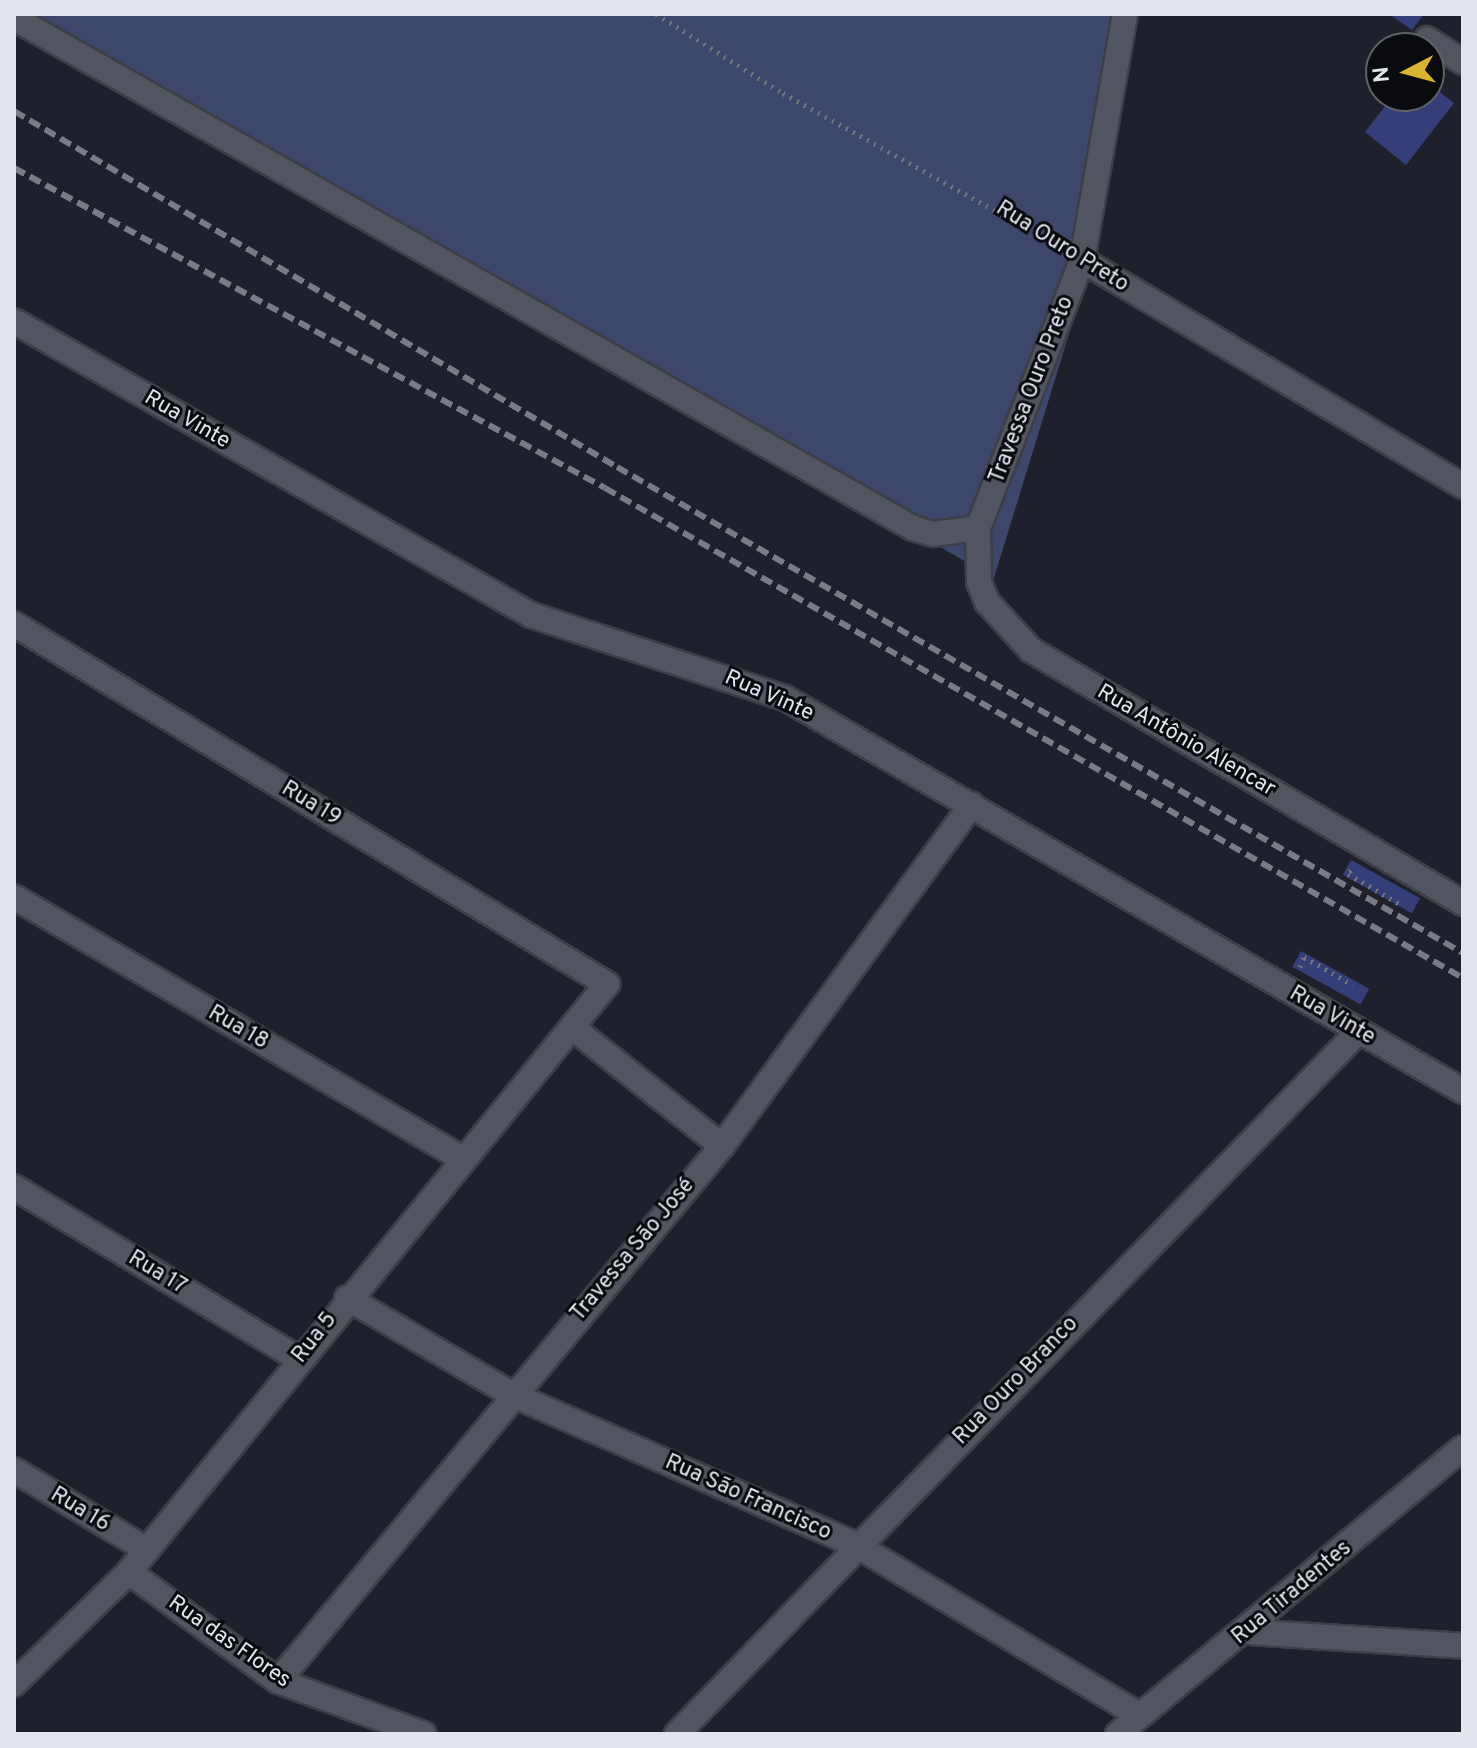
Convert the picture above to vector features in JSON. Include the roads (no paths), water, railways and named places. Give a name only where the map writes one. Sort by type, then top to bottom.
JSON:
[{"type":"street","name":"Travessa Ouro Preto","points":[[978,528],[1082,260],[1125,14]]},
{"type":"street","points":[[14,18],[913,528],[933,534],[978,528]]},
{"type":"street","points":[[1445,50],[1463,62]]},
{"type":"street","name":"Rua Ouro Preto","points":[[1082,260],[1463,486]]},
{"type":"street","name":"Rua Vinte","points":[[14,321],[531,615],[785,698],[1463,1091]]},
{"type":"street","name":"Rua Antônio Alencar","points":[[978,528],[979,582],[987,602],[1031,650],[1461,899]]},
{"type":"street","name":"Rua 19","points":[[14,624],[607,984]]},
{"type":"street","name":"Travessa São José","points":[[278,1681],[511,1394],[722,1146],[972,805]]},
{"type":"street","name":"Rua 18","points":[[14,897],[463,1159]]},
{"type":"street","name":"Rua 5","points":[[14,1684],[129,1572],[347,1298],[607,984]]},
{"type":"street","points":[[573,1028],[722,1146]]},
{"type":"street","name":"Rua Ouro Branco","points":[[677,1734],[856,1545],[1359,1031]]},
{"type":"street","name":"Rua 17","points":[[14,1187],[299,1359]]},
{"type":"street","name":"Rua São Francisco","points":[[347,1298],[511,1394],[856,1545],[1139,1715]]},
{"type":"street","name":"Rua Tiradentes","points":[[1118,1734],[1249,1632],[1463,1448]]},
{"type":"street","name":"Rua 16","points":[[14,1470],[147,1550]]},
{"type":"street","name":"Rua das Flores","points":[[129,1572],[278,1681],[424,1734]]},
{"type":"street","points":[[1249,1632],[1463,1646]]},
{"type":"railway","points":[[14,111],[617,467],[1463,953]]},
{"type":"railway","points":[[14,168],[605,488],[1463,978]]}]
